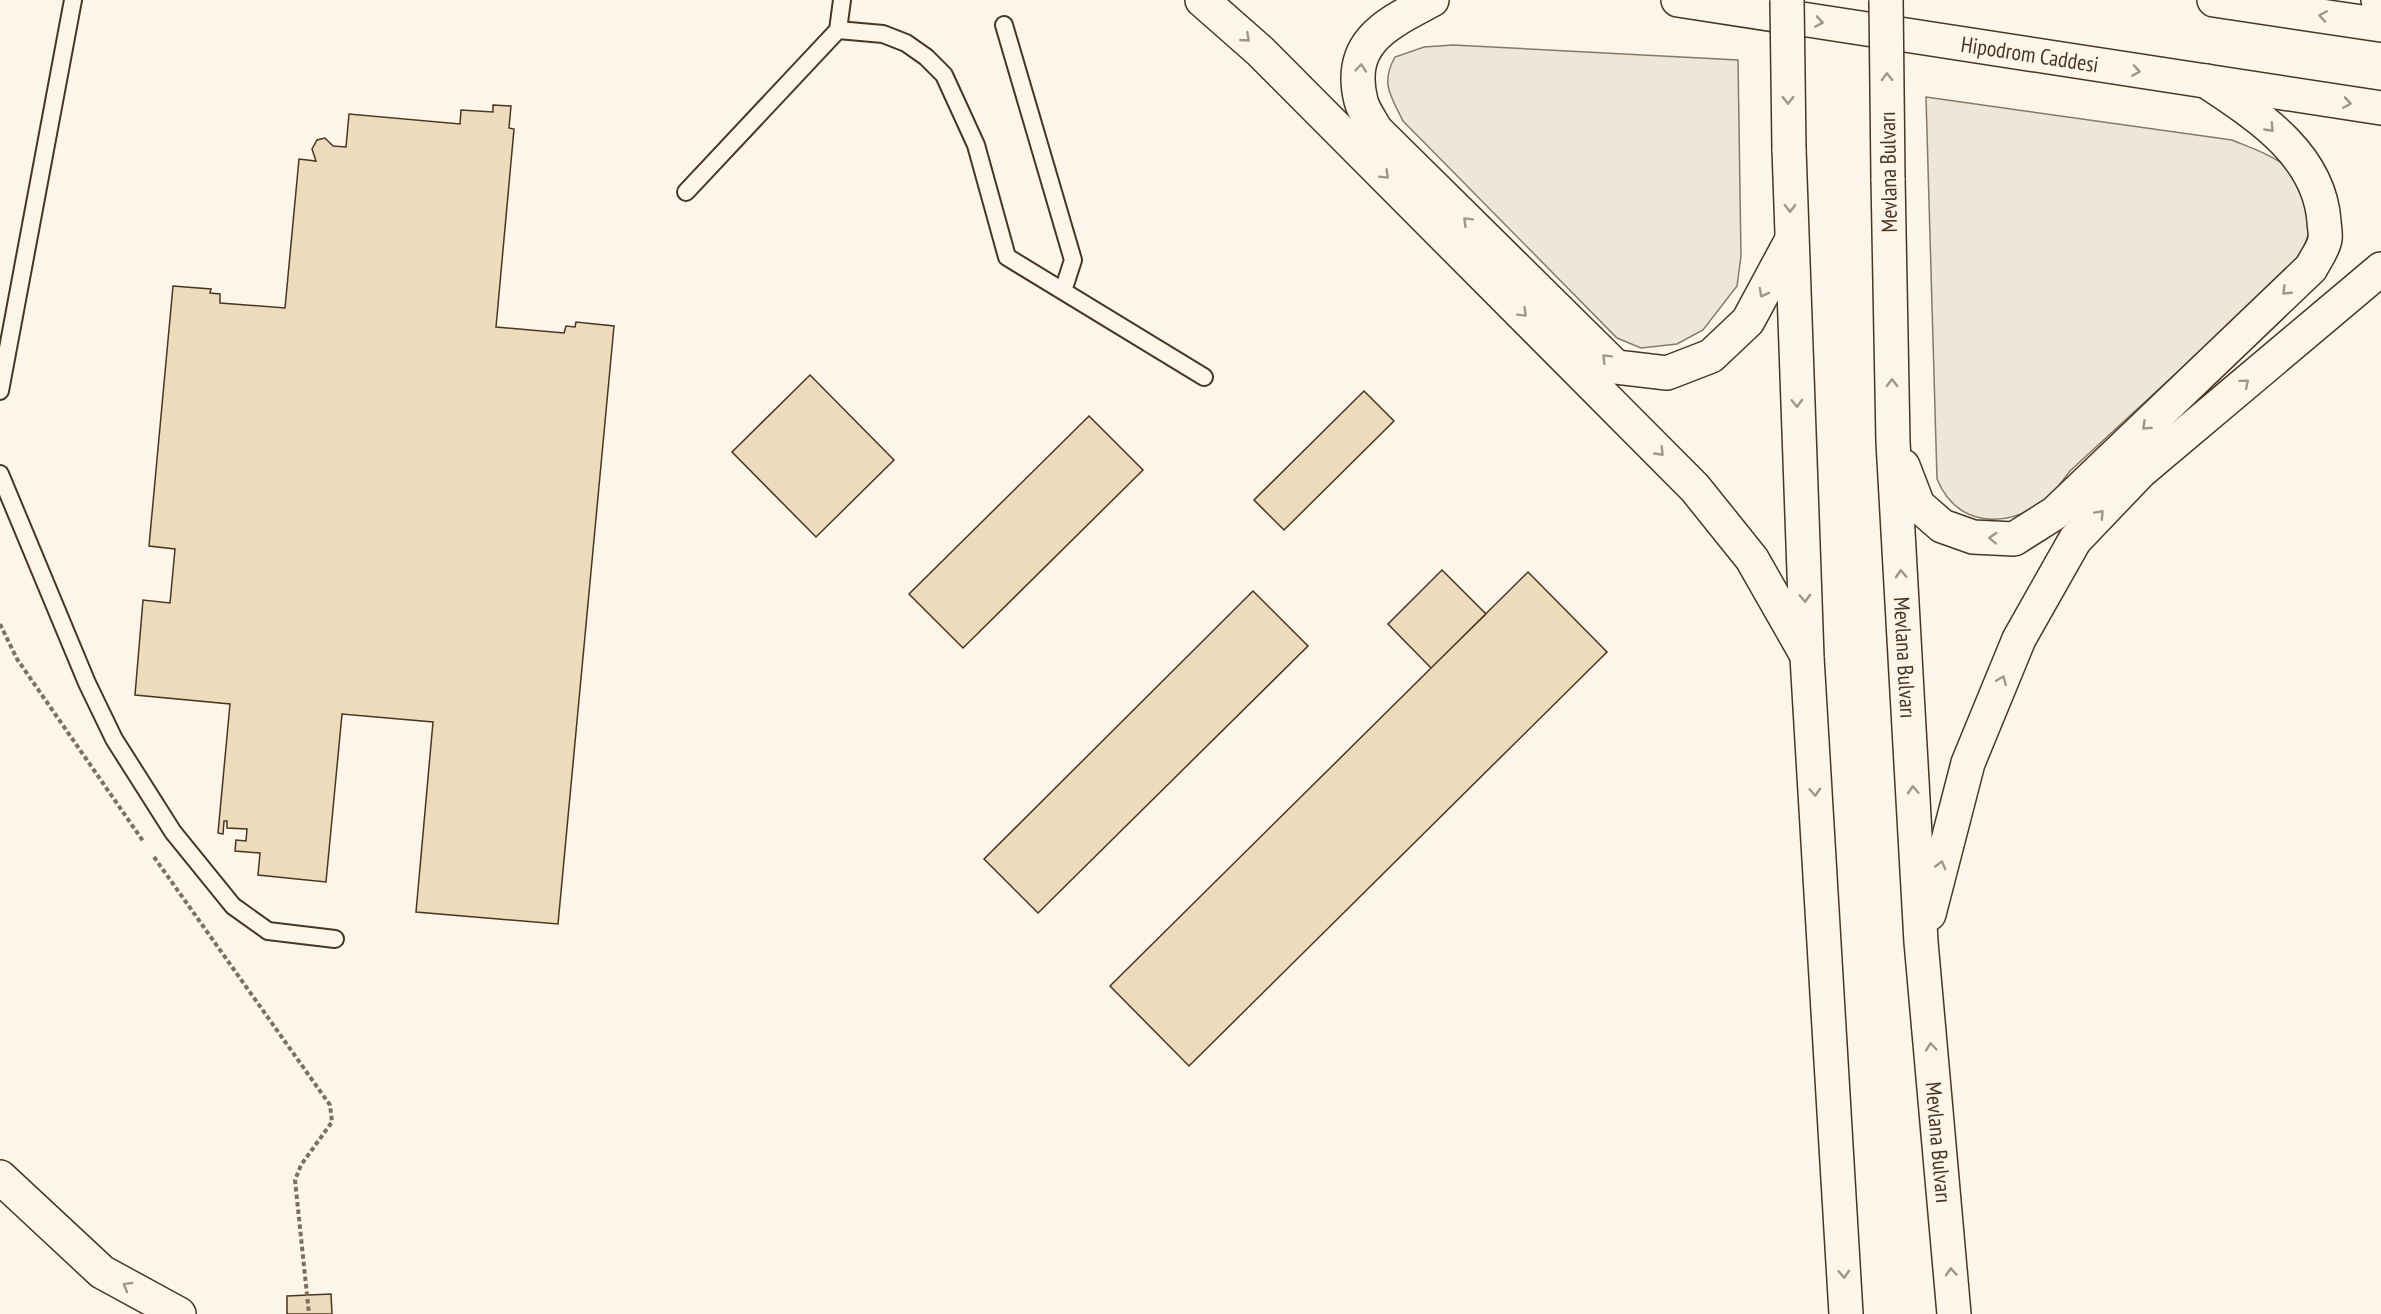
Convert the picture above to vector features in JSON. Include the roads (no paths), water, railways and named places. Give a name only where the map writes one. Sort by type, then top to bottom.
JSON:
[{"type":"main road","points":[[1202,0],[1260,51],[1695,488],[1752,560],[1807,657]]},
{"type":"main road","points":[[1432,0],[1387,24],[1367,43],[1359,66],[1361,101],[1366,111],[1376,130],[1616,368],[1667,373],[1711,356],[1748,321],[1791,241]]},
{"type":"main road","name":"Hipodrom Caddesi","points":[[1678,0],[2381,108]]},
{"type":"main road","points":[[1787,0],[1791,241],[1807,657],[1846,1314]]},
{"type":"main road","name":"Mevlana Bulvarı","points":[[1886,0],[1893,442],[1921,942],[1954,1314]]},
{"type":"main road","points":[[2214,0],[2381,25]]},
{"type":"main road","points":[[1893,442],[1918,505],[1942,526],[1973,537],[2013,539],[2055,513],[2311,268],[2325,240],[2322,204],[2312,177],[2300,159],[2260,118],[2206,81]]},
{"type":"main road","points":[[1921,942],[1968,763],[2019,639],[2075,540],[2140,471],[2381,269]]},
{"type":"main road","points":[[0,1177],[102,1272],[179,1314]]},
{"type":"lane","points":[[0,391],[73,0]]},
{"type":"lane","points":[[686,192],[838,30],[842,0]]},
{"type":"lane","points":[[1004,26],[1073,260],[1063,291]]},
{"type":"lane","points":[[838,30],[883,34],[906,43],[926,57],[944,75],[976,145],[1007,257],[1204,377]]},
{"type":"lane","points":[[0,474],[96,702],[120,748],[173,832],[233,906],[268,931],[335,939]]}]
